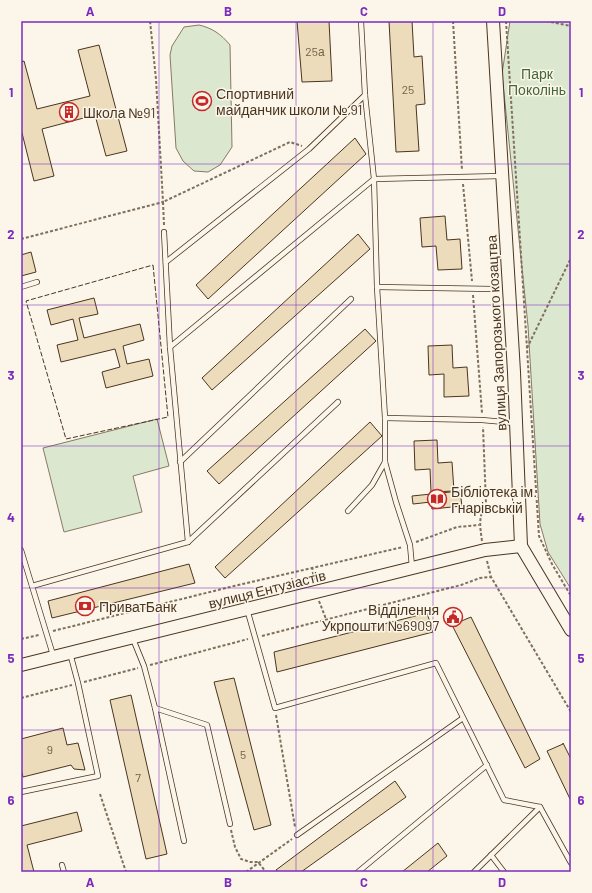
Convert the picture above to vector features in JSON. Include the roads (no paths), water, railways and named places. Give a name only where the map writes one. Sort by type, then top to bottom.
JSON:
[{"type":"street","name":"вулиця Запорозького козацтва","points":[[493,21],[503,176],[521,546],[571,630]]},
{"type":"street","name":"вулиця Ентузіастів","points":[[21,665],[484,550],[521,546]]},
{"type":"lane","points":[[361,21],[365,95],[374,179],[377,287],[385,418],[385,462],[410,545],[412,568]]},
{"type":"lane","points":[[166,262],[309,149],[365,95]]},
{"type":"lane","points":[[170,347],[374,179],[503,176]]},
{"type":"lane","points":[[164,232],[170,347],[188,542]]},
{"type":"lane","points":[[21,287],[37,282]]},
{"type":"lane","points":[[377,287],[493,289]]},
{"type":"lane","points":[[180,462],[351,299]]},
{"type":"lane","points":[[32,586],[188,542],[338,402]]},
{"type":"lane","points":[[385,418],[482,420],[516,423]]},
{"type":"lane","points":[[348,511],[372,485],[385,462]]},
{"type":"lane","points":[[21,550],[54,657]]},
{"type":"lane","points":[[247,609],[275,708],[436,663],[504,800],[540,807]]},
{"type":"lane","points":[[132,638],[144,666],[155,708],[184,841]]},
{"type":"lane","points":[[21,792],[98,776],[70,653]]},
{"type":"lane","points":[[155,708],[207,725],[230,824]]},
{"type":"lane","points":[[296,835],[464,718]]},
{"type":"lane","points":[[358,872],[487,765]]},
{"type":"lane","points":[[474,872],[540,807]]},
{"type":"lane","points":[[540,807],[571,864]]},
{"type":"lane","points":[[491,855],[504,872]]},
{"type":"lane","points":[[62,865],[64,872]]},
{"type":"place","name":"Спортивний майданчик школи № 91","points":[[202,101]]},
{"type":"place","name":"Школа №91","points":[[69,112]]},
{"type":"place","name":"Бібліотека ім. Гнарівській","points":[[437,499]]},
{"type":"place","name":"ПриватБанк","points":[[85,606]]},
{"type":"place","name":"Відділення Укрпошти №69097","points":[[453,617]]},
{"type":"park label","name":"Парк Поколінь","points":[[537,82]]}]
